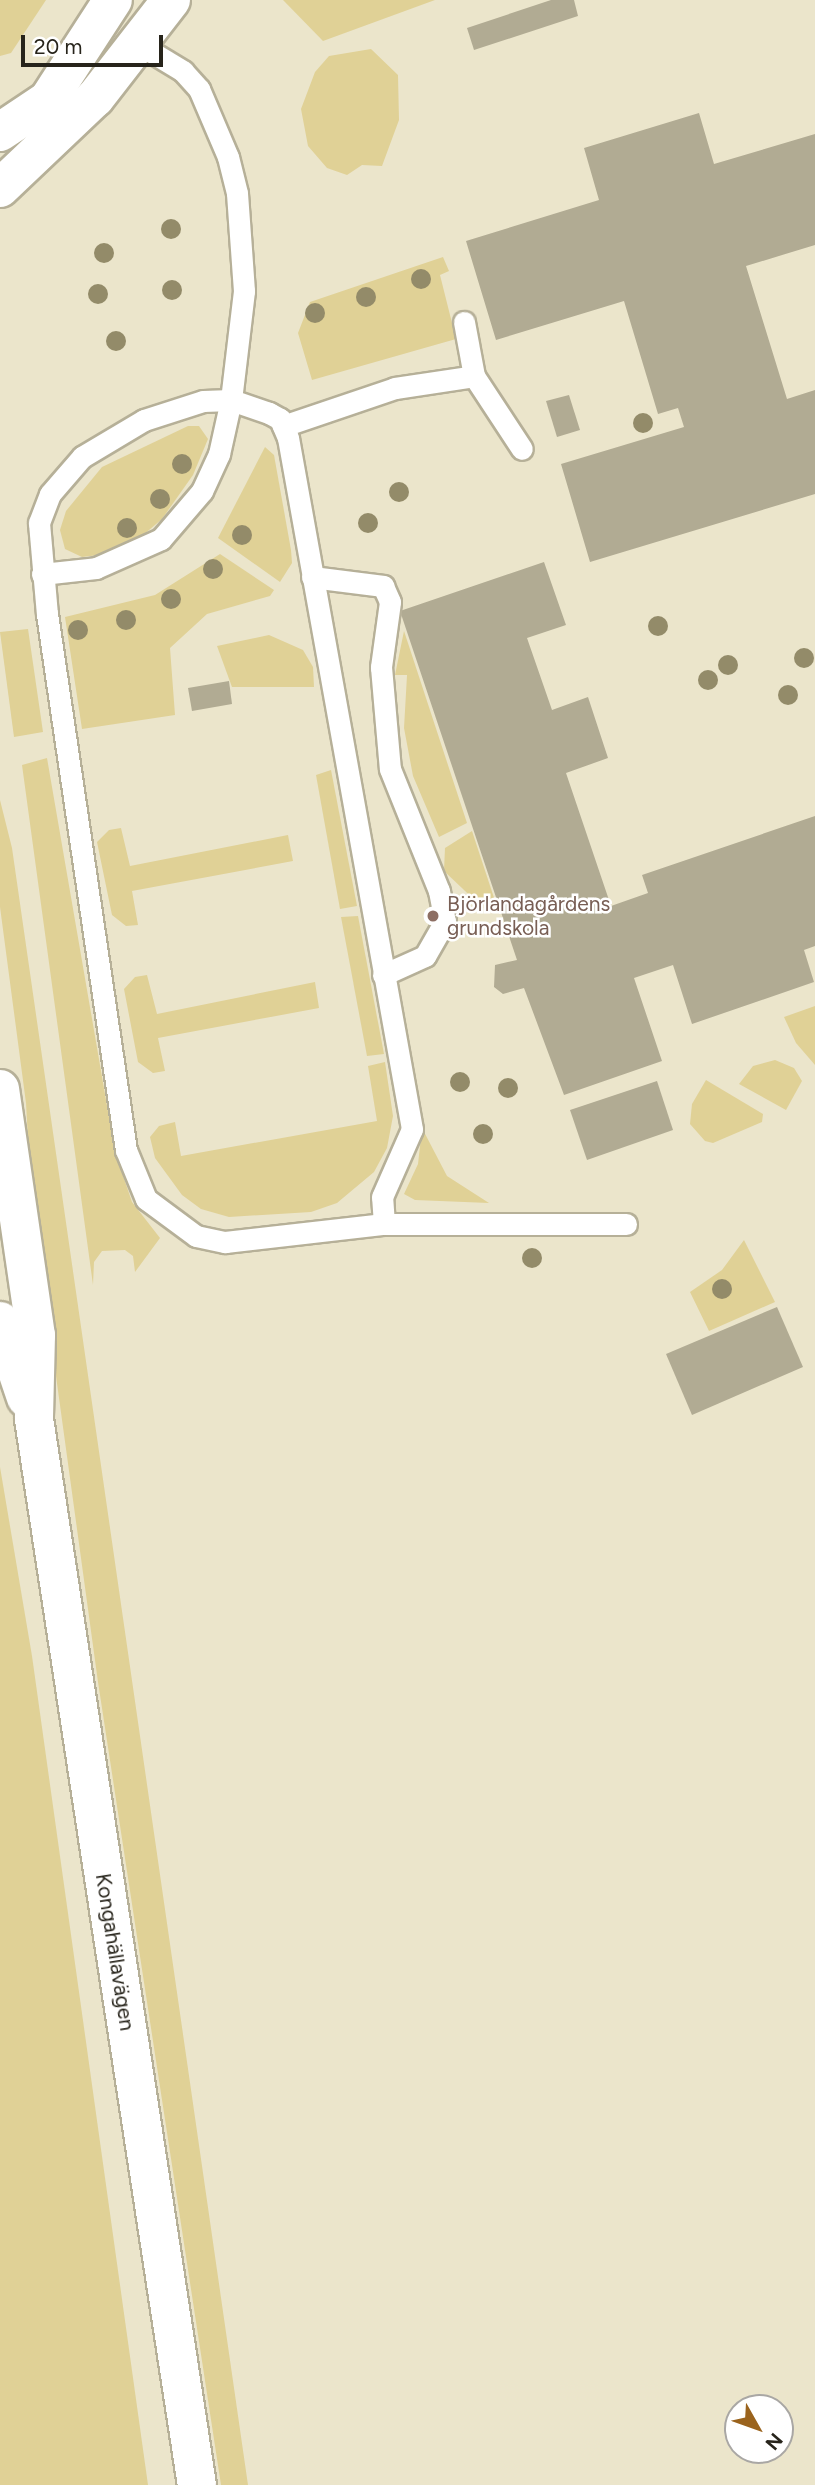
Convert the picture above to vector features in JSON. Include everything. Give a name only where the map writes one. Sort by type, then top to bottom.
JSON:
[{"type":"street","points":[[0,188],[95,98],[140,45],[171,0]]},
{"type":"street","points":[[0,132],[48,100],[107,11],[140,45]]},
{"type":"street","name":"Kongahällavägen","points":[[0,1089],[36,1335],[34,1419],[197,2485]]},
{"type":"street","name":"Kongahällavägen","points":[[0,1321],[34,1419]]},
{"type":"lane","points":[[42,574],[96,568],[138,554],[169,532],[202,491],[219,454],[231,400],[244,291],[237,194],[228,157],[199,89],[183,71],[140,45]]},
{"type":"lane","points":[[464,322],[474,376],[522,449]]},
{"type":"lane","points":[[283,426],[395,388],[474,376]]},
{"type":"lane","points":[[384,1224],[382,1197],[412,1129],[283,426],[269,413],[231,400],[203,401],[144,420],[82,457],[50,494],[39,523],[42,574],[126,1150],[146,1199],[196,1236],[225,1242],[384,1224],[626,1224]]},
{"type":"lane","points":[[312,577],[383,586],[390,602],[381,667],[390,769],[439,891],[445,921],[425,956],[383,975]]},
{"type":"shaded area","points":[[0,0],[46,0],[11,53],[0,56]]},
{"type":"shaded area","points":[[283,0],[435,0],[323,41]]},
{"type":"shaded area","points":[[371,49],[398,75],[399,120],[382,166],[362,165],[347,175],[327,168],[308,146],[301,109],[315,72],[329,56]]},
{"type":"shaded area","points":[[443,257],[449,271],[440,275],[456,339],[312,380],[298,333],[310,302]]},
{"type":"shaded area","points":[[188,426],[199,426],[208,439],[193,475],[162,519],[142,536],[99,555],[82,557],[65,549],[60,530],[66,511],[102,467]]},
{"type":"shaded area","points":[[265,447],[274,455],[291,550],[292,563],[280,582],[218,538]]},
{"type":"shaded area","points":[[220,554],[274,590],[270,596],[207,614],[170,648],[175,715],[82,729],[65,617],[155,595]]},
{"type":"shaded area","points":[[28,629],[43,732],[14,737],[0,632]]},
{"type":"shaded area","points":[[404,631],[467,823],[439,837],[413,776],[404,728],[407,675],[395,675]]},
{"type":"shaded area","points":[[269,635],[303,650],[313,667],[314,687],[232,687],[217,646]]},
{"type":"shaded area","points":[[47,758],[115,1152],[132,1202],[160,1238],[135,1272],[133,1256],[125,1250],[102,1251],[94,1262],[93,1285],[22,765]]},
{"type":"shaded area","points":[[331,770],[357,906],[340,909],[316,775]]},
{"type":"shaded area","points":[[0,800],[12,848],[248,2485],[221,2485],[98,1682],[31,1194],[26,1103],[0,907]]},
{"type":"shaded area","points":[[121,828],[130,866],[288,835],[293,861],[132,891],[138,925],[126,926],[112,915],[97,842],[109,830]]},
{"type":"shaded area","points":[[472,831],[499,913],[483,908],[444,871],[445,848]]},
{"type":"shaded area","points":[[358,916],[384,1054],[367,1056],[341,917]]},
{"type":"shaded area","points":[[147,975],[157,1014],[315,982],[319,1008],[158,1038],[165,1071],[153,1073],[138,1062],[124,989],[135,977]]},
{"type":"shaded area","points":[[815,1006],[815,1065],[796,1043],[784,1017]]},
{"type":"shaded area","points":[[775,1060],[794,1068],[802,1081],[786,1110],[739,1084],[753,1066]]},
{"type":"shaded area","points":[[385,1062],[393,1116],[387,1148],[374,1172],[337,1203],[311,1212],[229,1217],[201,1209],[182,1195],[155,1158],[150,1137],[159,1126],[175,1122],[181,1156],[377,1121],[368,1066]]},
{"type":"shaded area","points":[[706,1080],[763,1114],[762,1122],[713,1143],[705,1141],[690,1124],[692,1104]]},
{"type":"shaded area","points":[[422,1128],[447,1176],[489,1203],[415,1200],[404,1194],[418,1164]]},
{"type":"shaded area","points":[[744,1240],[775,1302],[709,1331],[690,1292],[722,1270]]},
{"type":"shaded area","points":[[0,1467],[32,1656],[148,2485],[0,2485]]},
{"type":"building","points":[[551,0],[574,0],[578,16],[474,50],[467,28]]},
{"type":"building","points":[[699,113],[714,164],[815,134],[815,245],[746,266],[787,399],[815,390],[815,494],[590,562],[561,464],[684,427],[678,408],[658,414],[624,301],[496,340],[466,241],[599,200],[584,148]]},
{"type":"building","points":[[569,395],[580,430],[557,437],[546,401]]},
{"type":"building","points":[[544,562],[566,625],[527,638],[552,710],[588,697],[608,758],[566,773],[611,906],[648,893],[642,875],[815,816],[815,946],[804,950],[814,982],[692,1024],[673,965],[634,978],[662,1061],[564,1095],[524,988],[503,994],[494,987],[495,965],[517,960],[400,611]]},
{"type":"building","points":[[229,681],[232,704],[192,711],[188,688]]},
{"type":"building","points":[[657,1081],[673,1130],[587,1160],[570,1110]]},
{"type":"building","points":[[777,1307],[803,1367],[692,1415],[666,1354]]},
{"type":"place","name":"Björlandagårdens grundskola","points":[[433,916]]}]
